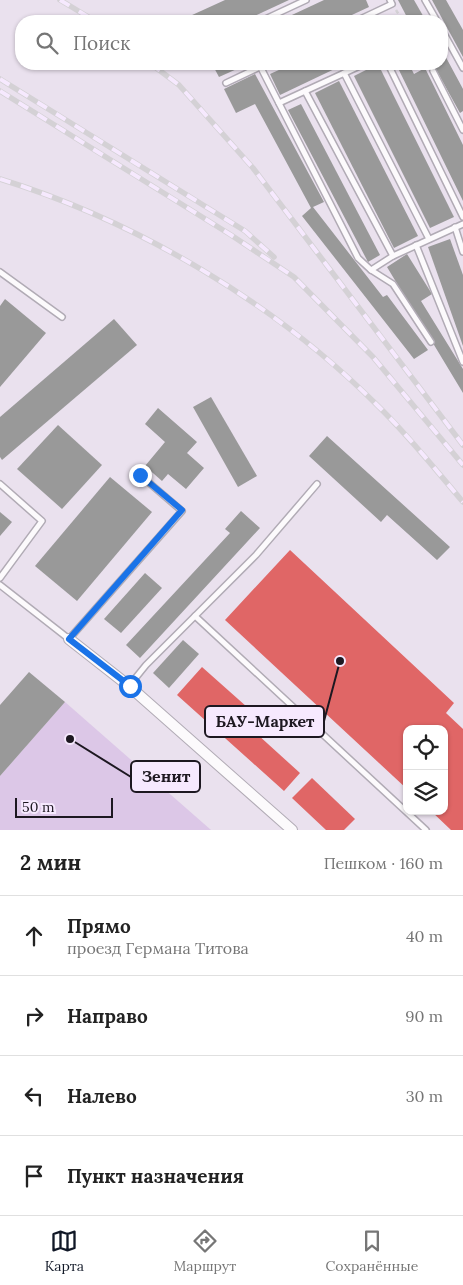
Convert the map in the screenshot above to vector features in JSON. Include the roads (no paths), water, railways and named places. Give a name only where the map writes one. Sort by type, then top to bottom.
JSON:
[{"type":"street","points":[[69,639],[130,686],[292,830]]},
{"type":"lane","points":[[274,15],[306,0]]},
{"type":"lane","points":[[425,0],[434,15]]},
{"type":"lane","points":[[367,15],[391,2]]},
{"type":"lane","points":[[448,41],[463,68]]},
{"type":"lane","points":[[226,83],[253,70]]},
{"type":"lane","points":[[265,70],[279,103],[358,258],[370,270],[393,284],[431,342]]},
{"type":"lane","points":[[279,103],[351,70]]},
{"type":"lane","points":[[391,70],[463,218]]},
{"type":"lane","points":[[434,72],[463,130]]},
{"type":"lane","points":[[344,73],[430,238]]},
{"type":"lane","points":[[306,91],[393,256]]},
{"type":"lane","points":[[370,270],[393,256],[463,224]]},
{"type":"lane","points":[[455,227],[463,252]]},
{"type":"lane","points":[[416,245],[463,362]]},
{"type":"lane","points":[[0,272],[62,317]]},
{"type":"lane","points":[[0,585],[69,639],[182,510],[140,475]]},
{"type":"lane","points":[[0,484],[42,521],[0,578]]},
{"type":"lane","points":[[130,686],[146,665],[256,555],[317,484]]},
{"type":"lane","points":[[195,616],[426,830]]},
{"type":"railway","points":[[60,0],[85,15]]},
{"type":"railway","points":[[159,70],[179,85],[253,168],[463,445]]},
{"type":"railway","points":[[0,79],[245,231],[274,257]]},
{"type":"railway","points":[[0,91],[231,235],[294,277],[373,357],[463,465]]},
{"type":"railway","points":[[0,179],[51,197],[153,242],[249,300],[295,333],[377,405],[463,502]]},
{"type":"place","name":"БАУ-Маркет","points":[[340,661]]},
{"type":"place","name":"Зенит","points":[[70,739]]}]
